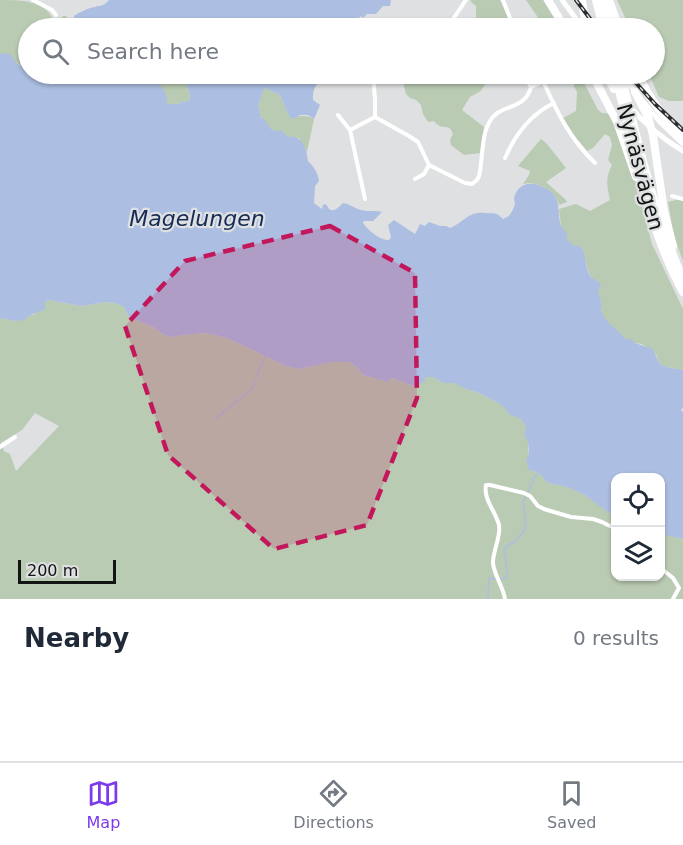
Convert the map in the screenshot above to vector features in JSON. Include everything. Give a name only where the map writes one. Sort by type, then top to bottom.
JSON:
[{"type":"highway","points":[[549,0],[559,18]]},
{"type":"highway","points":[[582,0],[584,18]]},
{"type":"highway","points":[[596,0],[605,18]]},
{"type":"highway","points":[[603,0],[606,18]]},
{"type":"highway","points":[[606,18],[609,0]]},
{"type":"highway","points":[[598,84],[636,157]]},
{"type":"highway","points":[[611,84],[614,89]]},
{"type":"highway","name":"Nynäsvägen","points":[[618,84],[647,200],[666,257],[683,292]]},
{"type":"highway","name":"Nynäsvägen","points":[[622,84],[636,157],[683,279]]},
{"type":"highway","points":[[644,84],[664,117],[683,136]]},
{"type":"highway","points":[[635,92],[648,117],[656,148],[664,211],[683,273]]},
{"type":"street","points":[[33,0],[52,10],[56,15]]},
{"type":"street","points":[[454,18],[466,0]]},
{"type":"street","points":[[503,0],[510,18]]},
{"type":"street","points":[[549,0],[562,18]]},
{"type":"street","points":[[562,0],[577,18]]},
{"type":"street","points":[[373,84],[375,117]]},
{"type":"street","points":[[375,117],[418,142],[429,165],[465,183],[472,184],[479,176],[490,120],[498,111],[519,104],[530,92],[529,84]]},
{"type":"street","points":[[531,87],[537,84]]},
{"type":"street","points":[[544,84],[567,130],[595,163]]},
{"type":"street","points":[[628,84],[660,122],[683,144]]},
{"type":"street","points":[[614,89],[641,120],[683,151]]},
{"type":"street","points":[[505,158],[524,126],[554,103]]},
{"type":"street","points":[[338,115],[350,130],[365,199]]},
{"type":"street","points":[[350,130],[375,117]]},
{"type":"street","points":[[415,179],[424,174],[429,165]]},
{"type":"street","points":[[672,196],[683,199]]},
{"type":"street","points":[[0,447],[15,437]]},
{"type":"street","points":[[505,599],[493,564],[499,528],[487,497],[486,485],[490,484],[524,493],[544,509],[571,517],[593,519],[611,527]]},
{"type":"street","points":[[665,570],[681,588],[673,599]]},
{"type":"highlighted area","points":[[330,226],[415,273],[417,398],[367,525],[274,549],[168,455],[125,326],[185,261]]},
{"type":"green space","points":[[0,0],[31,2],[49,13],[52,18],[18,18],[18,63],[0,55]]},
{"type":"green space","points":[[500,0],[508,18],[476,18],[476,6],[470,1]]},
{"type":"green space","points":[[526,0],[543,0],[555,18],[538,18]]},
{"type":"green space","points":[[617,0],[683,0],[683,101],[669,101],[659,97],[653,84],[665,84],[665,18],[625,18]]},
{"type":"green space","points":[[156,84],[186,84],[190,100],[167,104]]},
{"type":"green space","points":[[404,84],[485,84],[481,91],[470,97],[462,110],[484,127],[480,153],[464,155],[451,145],[450,140],[453,134],[450,129],[439,126],[434,121],[428,122],[421,105],[406,94]]},
{"type":"green space","points":[[574,84],[585,84],[598,110],[611,114],[635,180],[652,244],[683,309],[683,370],[666,367],[659,363],[656,354],[642,344],[624,338],[610,325],[602,315],[598,291],[601,287],[590,275],[580,246],[570,243],[563,230],[559,209],[576,204],[590,211],[610,200],[607,182],[612,165],[608,160],[612,145],[610,137],[605,134],[593,148],[587,151],[576,140],[563,118],[576,111],[577,92]]},
{"type":"green space","points":[[265,88],[280,95],[289,116],[308,116],[314,119],[307,152],[299,138],[288,137],[272,130],[260,116],[258,105]]},
{"type":"green space","points":[[541,139],[566,168],[546,182],[566,200],[567,202],[559,205],[554,195],[545,188],[534,184],[523,184],[530,171],[518,166]]},
{"type":"green space","points":[[680,199],[683,201],[683,261],[674,237],[668,202]]},
{"type":"green space","points":[[48,300],[81,306],[105,302],[116,303],[124,307],[129,317],[155,328],[164,335],[173,337],[204,333],[227,338],[286,366],[299,369],[332,362],[349,362],[356,366],[363,375],[388,382],[391,378],[414,386],[426,377],[433,377],[443,383],[454,382],[500,404],[521,419],[526,427],[528,439],[529,470],[538,472],[548,483],[567,487],[585,495],[611,513],[611,581],[665,581],[665,534],[683,539],[683,599],[0,599],[0,318],[15,321],[35,314]],"holes":[[[35,413],[59,426],[16,471],[10,454],[4,451],[1,443],[22,430]]]},
{"type":"water","points":[[109,0],[391,0],[390,6],[383,6],[376,14],[367,14],[363,18],[361,16],[359,18],[74,18],[74,16],[87,9]]},
{"type":"water","name":"Magelungen","points":[[0,54],[11,55],[18,64],[18,84],[157,84],[165,91],[167,104],[190,100],[186,84],[317,84],[313,100],[320,105],[314,119],[308,115],[300,115],[293,119],[289,116],[280,95],[265,88],[258,105],[261,118],[272,130],[281,130],[288,137],[293,136],[303,143],[308,161],[319,181],[315,186],[314,203],[322,209],[325,204],[329,209],[335,210],[343,203],[361,210],[382,212],[373,221],[363,223],[382,239],[389,240],[391,237],[388,225],[394,220],[415,234],[420,224],[425,226],[429,222],[450,228],[470,215],[479,213],[495,213],[503,219],[512,212],[517,191],[526,184],[538,185],[554,195],[567,239],[574,246],[580,246],[584,253],[587,270],[591,277],[600,283],[601,287],[598,291],[605,319],[624,338],[653,349],[659,363],[666,367],[683,370],[683,407],[681,410],[683,412],[683,539],[665,535],[665,473],[611,473],[611,514],[585,495],[567,487],[548,483],[538,472],[529,470],[526,460],[529,448],[524,435],[526,427],[521,419],[509,414],[500,404],[454,383],[443,383],[433,377],[426,377],[424,382],[414,386],[391,378],[388,382],[363,375],[356,366],[349,362],[332,362],[299,369],[286,366],[227,338],[204,333],[173,337],[164,335],[155,328],[129,317],[124,307],[116,303],[105,302],[81,306],[48,300],[45,303],[45,309],[24,320],[0,318]]},
{"type":"waterway","points":[[256,378],[265,356]]},
{"type":"waterway","points":[[215,419],[252,389],[255,381]]},
{"type":"waterway","points":[[528,492],[538,472]]},
{"type":"waterway","points":[[500,579],[507,578],[504,550],[516,541],[526,528],[523,502],[526,496]]},
{"type":"waterway","points":[[488,599],[489,578],[496,579]]},
{"type":"railway","points":[[576,0],[590,18]]},
{"type":"railway","points":[[637,84],[683,130]]}]
